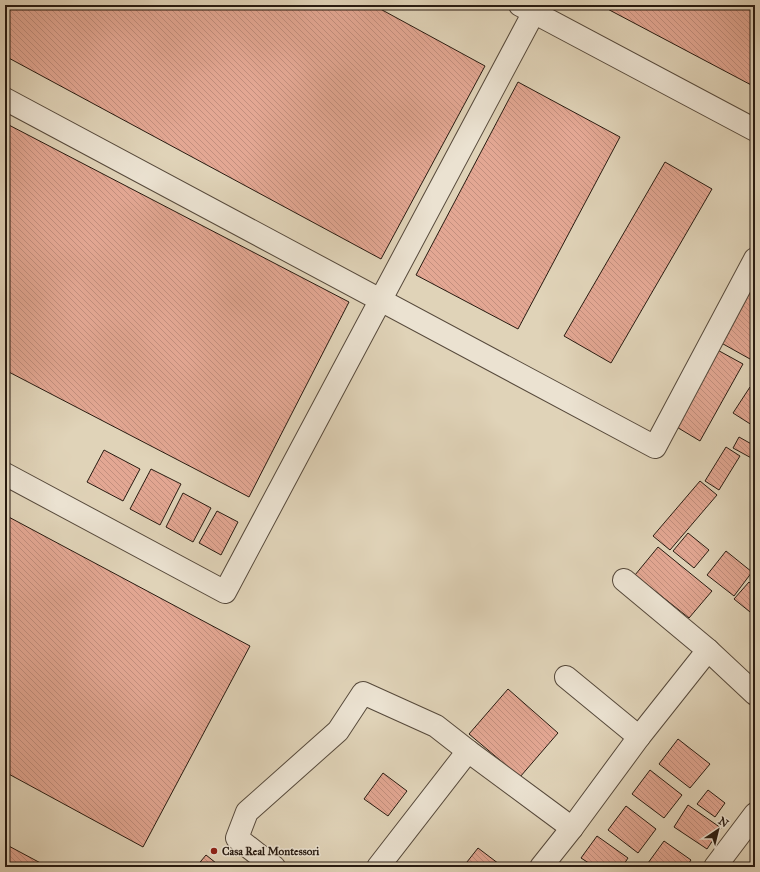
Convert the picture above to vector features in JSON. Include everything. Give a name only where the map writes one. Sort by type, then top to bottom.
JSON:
[{"type":"street","points":[[5,474],[225,592],[381,300],[527,9],[755,130]]},
{"type":"street","points":[[5,99],[655,446],[755,258]]},
{"type":"street","points":[[624,580],[708,650],[755,694]]},
{"type":"street","points":[[541,867],[572,828],[639,737],[708,650]]},
{"type":"street","points":[[566,676],[639,737]]},
{"type":"street","points":[[274,867],[237,838],[247,812],[338,731],[363,693],[436,726],[572,828]]},
{"type":"street","points":[[378,867],[468,751]]},
{"type":"street","points":[[715,867],[755,814]]},
{"type":"building","points":[[5,5],[373,5],[485,66],[381,259],[5,56]]},
{"type":"building","points":[[600,5],[755,5],[755,87]]},
{"type":"building","points":[[518,82],[620,137],[518,329],[416,275]]},
{"type":"building","points":[[5,123],[349,302],[249,497],[5,370]]},
{"type":"building","points":[[665,162],[712,189],[611,363],[564,336]]},
{"type":"building","points":[[755,269],[755,349],[750,359],[716,340]]},
{"type":"building","points":[[712,347],[743,364],[700,441],[670,423]]},
{"type":"building","points":[[750,387],[755,390],[755,427],[733,413]]},
{"type":"building","points":[[739,437],[755,446],[755,460],[733,448]]},
{"type":"building","points":[[726,447],[740,456],[719,490],[705,481]]},
{"type":"building","points":[[104,450],[140,469],[123,501],[87,482]]},
{"type":"building","points":[[151,469],[181,484],[160,525],[130,509]]},
{"type":"building","points":[[700,481],[717,495],[670,550],[653,536]]},
{"type":"building","points":[[183,493],[211,508],[193,542],[166,527]]},
{"type":"building","points":[[217,511],[238,522],[221,555],[199,543]]},
{"type":"building","points":[[5,515],[250,646],[143,847],[5,772]]},
{"type":"building","points":[[688,533],[709,550],[694,568],[673,551]]},
{"type":"building","points":[[658,547],[712,591],[689,618],[635,575]]},
{"type":"building","points":[[726,551],[752,572],[734,596],[707,575]]},
{"type":"building","points":[[749,582],[755,588],[755,616],[734,599]]},
{"type":"building","points":[[508,689],[558,733],[520,777],[469,734]]},
{"type":"building","points":[[678,739],[710,764],[690,788],[659,764]]},
{"type":"building","points":[[650,770],[682,795],[664,818],[632,794]]},
{"type":"building","points":[[383,773],[407,791],[388,816],[364,799]]},
{"type":"building","points":[[708,790],[725,803],[715,817],[697,804]]},
{"type":"building","points":[[688,805],[721,828],[707,849],[674,827]]},
{"type":"building","points":[[626,806],[656,829],[638,853],[608,830]]},
{"type":"building","points":[[597,836],[628,858],[622,867],[595,867],[581,858]]},
{"type":"building","points":[[664,841],[691,860],[686,867],[654,867],[648,863]]},
{"type":"building","points":[[5,844],[48,867],[5,867]]},
{"type":"building","points":[[478,848],[503,867],[463,867]]},
{"type":"building","points":[[206,855],[221,867],[196,867]]},
{"type":"place","name":"Casa Real Montessori","points":[[214,851]]}]
